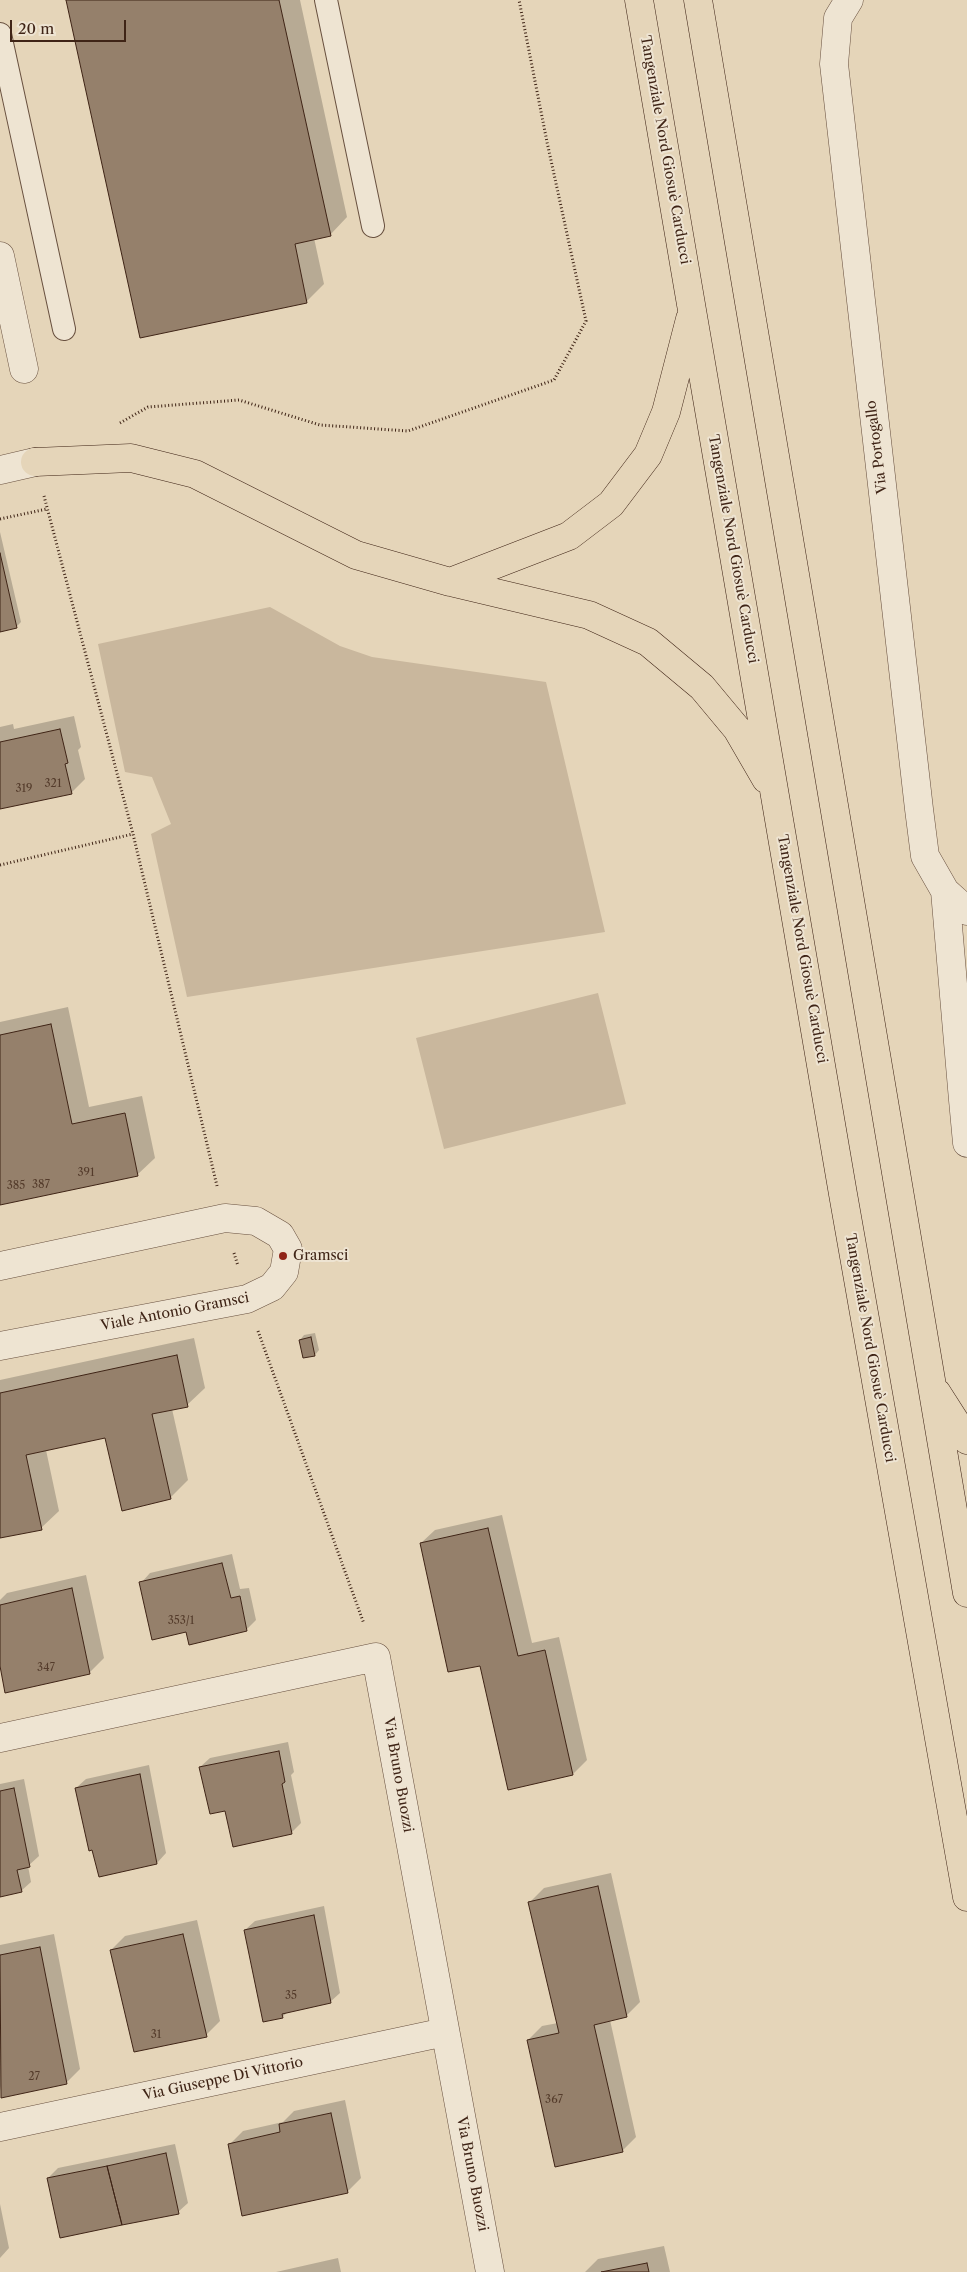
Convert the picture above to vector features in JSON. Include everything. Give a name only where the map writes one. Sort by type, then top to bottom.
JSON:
[{"type":"highway","name":"Tangenziale Nord Giosuè Carducci","points":[[639,0],[845,1204],[967,1897]]},
{"type":"highway","points":[[698,0],[967,1593]]},
{"type":"highway","points":[[450,582],[569,536],[611,504],[648,455],[666,412],[692,311]]},
{"type":"highway","points":[[35,462],[131,458],[195,474],[356,555],[450,582],[589,615],[648,642],[702,687],[737,729],[776,795]]},
{"type":"highway","points":[[930,1381],[967,1440]]},
{"type":"street","name":"Via Portogallo","points":[[849,0],[838,18],[835,74],[925,856],[946,891]]},
{"type":"street","points":[[0,256],[24,369]]},
{"type":"street","points":[[0,470],[35,462]]},
{"type":"street","points":[[946,891],[967,911]]},
{"type":"street","points":[[946,891],[965,1094],[967,1143]]},
{"type":"street","name":"Viale Antonio Gramsci","points":[[0,1266],[224,1218],[256,1221],[280,1235],[288,1249],[284,1272],[272,1287],[247,1299],[0,1346]]},
{"type":"street","points":[[0,1738],[376,1657]]},
{"type":"street","name":"Via Bruno Buozzi","points":[[376,1657],[490,2272]]},
{"type":"street","name":"Via Giuseppe Di Vittorio","points":[[0,2127],[446,2032]]},
{"type":"lane","points":[[326,0],[372,226]]},
{"type":"lane","points":[[0,34],[64,329]]},
{"type":"path","points":[[118,424],[148,407],[239,400],[320,425],[408,431],[554,380],[586,320],[546,142],[519,0]]},
{"type":"path","points":[[35,462],[133,834],[224,1218],[247,1299],[376,1657]]},
{"type":"path","points":[[0,519],[47,509]]},
{"type":"path","points":[[0,864],[133,834]]},
{"type":"shaded area","points":[[270,607],[340,646],[372,657],[546,682],[605,932],[187,997],[151,834],[171,824],[152,777],[125,772],[98,644]]},
{"type":"shaded area","points":[[598,993],[626,1104],[444,1149],[416,1038]]},
{"type":"building","points":[[66,0],[279,0],[331,236],[295,244],[307,303],[140,338]]},
{"type":"building","points":[[0,553],[17,628],[0,632]]},
{"type":"building","points":[[60,729],[68,763],[65,764],[72,794],[0,809],[0,742]]},
{"type":"building","points":[[51,1024],[72,1124],[125,1113],[138,1176],[0,1205],[0,1035]]},
{"type":"building","points":[[311,1337],[315,1356],[303,1358],[299,1340]]},
{"type":"building","points":[[177,1355],[188,1407],[152,1414],[171,1499],[122,1511],[105,1438],[26,1455],[42,1530],[0,1538],[0,1393]]},
{"type":"building","points":[[488,1528],[518,1656],[545,1650],[573,1775],[508,1790],[480,1666],[448,1672],[420,1543]]},
{"type":"building","points":[[222,1563],[231,1598],[240,1596],[247,1631],[189,1645],[186,1632],[152,1640],[139,1582]]},
{"type":"building","points":[[72,1588],[90,1674],[5,1693],[0,1666],[0,1605]]},
{"type":"building","points":[[279,1751],[285,1782],[282,1784],[292,1834],[233,1847],[225,1811],[210,1814],[199,1767]]},
{"type":"building","points":[[140,1774],[157,1864],[99,1877],[92,1850],[89,1851],[75,1788]]},
{"type":"building","points":[[14,1788],[30,1867],[17,1870],[22,1892],[0,1897],[0,1791]]},
{"type":"building","points":[[598,1886],[627,2017],[594,2025],[623,2152],[555,2167],[527,2040],[559,2033],[528,1902]]},
{"type":"building","points":[[314,1915],[331,2003],[282,2014],[283,2018],[263,2022],[244,1930]]},
{"type":"building","points":[[183,1934],[207,2037],[134,2052],[110,1950]]},
{"type":"building","points":[[40,1947],[67,2084],[1,2098],[0,1955]]},
{"type":"building","points":[[331,2113],[348,2193],[242,2216],[228,2144],[280,2132],[279,2124]]},
{"type":"building","points":[[166,2153],[179,2214],[122,2225],[107,2166]]},
{"type":"building","points":[[107,2166],[122,2225],[60,2238],[47,2178]]},
{"type":"building","points":[[647,2263],[649,2272],[601,2272]]},
{"type":"place","name":"Gramsci","points":[[283,1256]]}]
